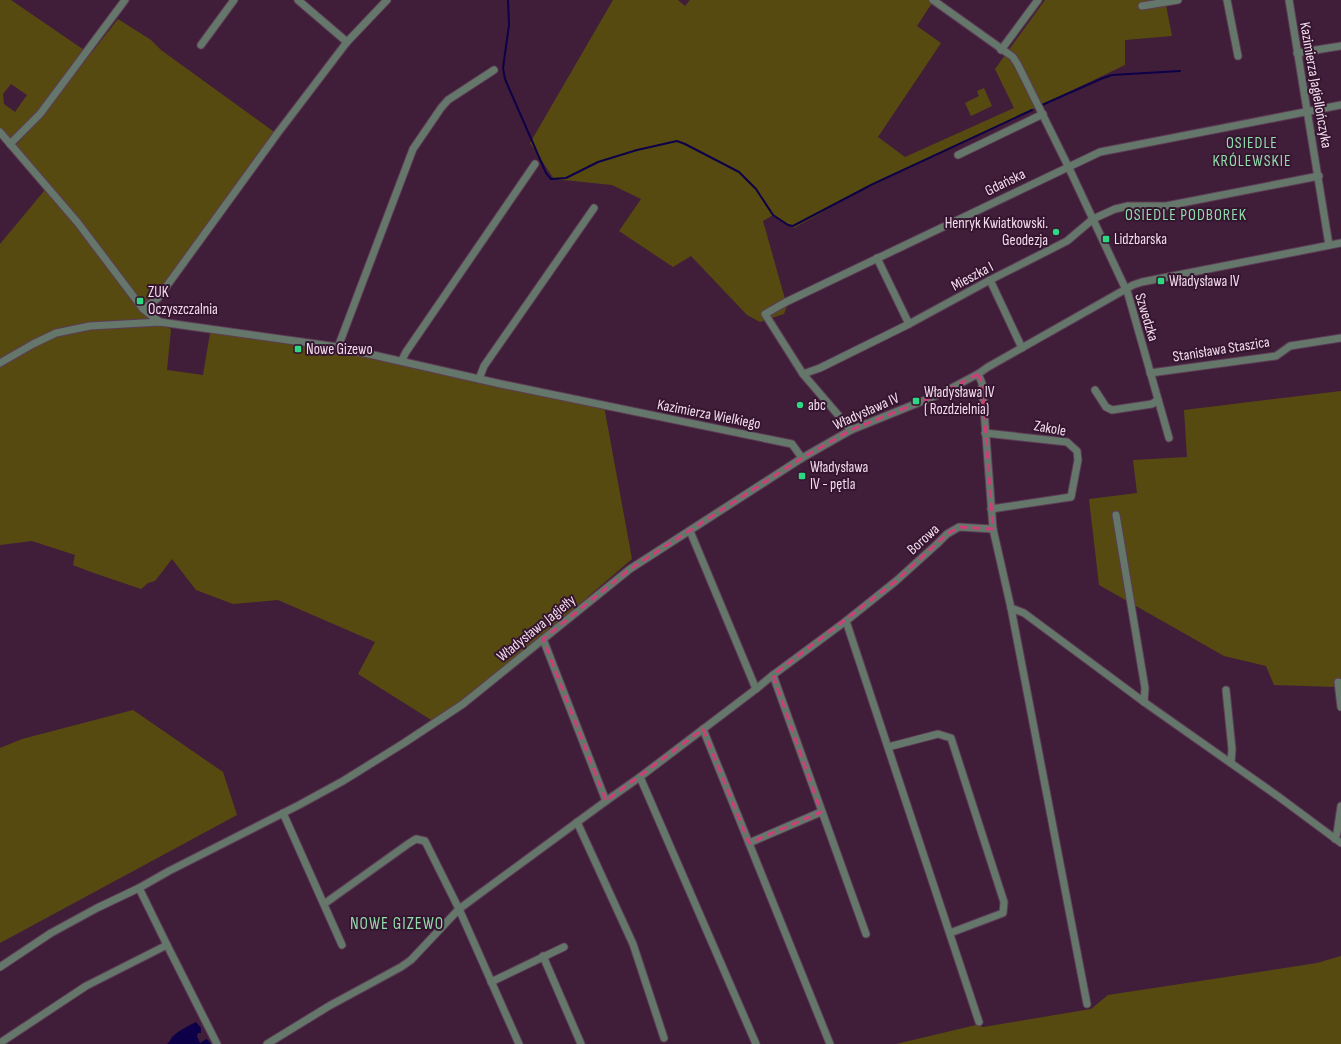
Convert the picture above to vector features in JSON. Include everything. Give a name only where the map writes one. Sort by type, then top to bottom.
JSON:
[{"type":"street","points":[[10,144],[40,114],[125,0]]},
{"type":"street","points":[[201,45],[234,0]]},
{"type":"street","points":[[298,0],[347,42]]},
{"type":"street","points":[[143,309],[158,298],[277,134],[347,42],[387,0]]},
{"type":"street","points":[[933,0],[941,2],[1001,50],[1013,57],[1043,114],[1125,289]]},
{"type":"street","points":[[1001,50],[1038,0]]},
{"type":"street","points":[[1142,6],[1178,0]]},
{"type":"street","points":[[1227,0],[1238,56]]},
{"type":"street","name":"Kazimierza Jagiellończyka","points":[[1288,0],[1306,111],[1319,176],[1329,245]]},
{"type":"street","points":[[1297,53],[1341,46]]},
{"type":"street","points":[[338,347],[413,149],[448,100],[494,70]]},
{"type":"street","name":"Gdańska","points":[[803,374],[765,314],[877,258],[1100,152],[1341,105]]},
{"type":"street","points":[[958,155],[1043,114]]},
{"type":"street","points":[[0,132],[78,223],[143,309],[160,322]]},
{"type":"street","points":[[402,360],[535,164]]},
{"type":"street","name":"Mieszka I","points":[[803,374],[820,368],[909,324],[990,280],[1067,241],[1093,219],[1115,209],[1128,206],[1166,206],[1319,176]]},
{"type":"street","points":[[479,379],[484,366],[594,208]]},
{"type":"street","name":"Władysława IV","points":[[802,458],[851,430],[940,394],[978,374],[1125,289],[1142,282],[1341,243]]},
{"type":"street","points":[[877,258],[909,324]]},
{"type":"street","points":[[990,280],[1022,348]]},
{"type":"street","name":"Szwedzka","points":[[1125,289],[1128,294],[1169,438]]},
{"type":"street","name":"Kazimierza Wielkiego","points":[[0,363],[56,333],[90,326],[160,322],[262,335],[338,347],[402,360],[479,379],[604,406],[792,444],[802,458]]},
{"type":"street","name":"Stanisława Staszica","points":[[1150,373],[1276,356],[1290,346],[1341,338]]},
{"type":"street","points":[[803,374],[851,430]]},
{"type":"street","points":[[978,374],[982,383],[993,528],[1011,608],[1087,1004]]},
{"type":"street","points":[[1095,390],[1106,407],[1112,410],[1152,404],[1158,400]]},
{"type":"street","name":"Zakole","points":[[985,433],[1066,442],[1077,451],[1078,460],[1071,496],[991,509]]},
{"type":"street","name":"Władysława Jagiełły","points":[[0,967],[51,933],[97,908],[139,888],[343,781],[436,723],[463,704],[630,569],[802,458]]},
{"type":"street","points":[[1116,515],[1146,688],[1144,702]]},
{"type":"street","name":"Borowa","points":[[267,1044],[329,1006],[401,967],[411,960],[459,909],[640,777],[846,621],[896,581],[947,534],[959,526],[993,528]]},
{"type":"street","points":[[690,531],[756,689]]},
{"type":"street","points":[[1011,608],[1024,614],[1338,841]]},
{"type":"street","points":[[846,621],[979,1022]]},
{"type":"street","points":[[543,639],[606,801]]},
{"type":"street","points":[[773,675],[866,934]]},
{"type":"street","points":[[1341,683],[1338,682],[1341,707]]},
{"type":"street","points":[[1226,690],[1232,749],[1231,763]]},
{"type":"street","points":[[704,729],[830,1044]]},
{"type":"street","points":[[888,747],[938,734],[951,738],[1004,902],[1003,913],[950,933]]},
{"type":"street","points":[[640,777],[756,1044]]},
{"type":"street","points":[[1338,841],[1337,833],[1341,806]]},
{"type":"street","points":[[749,843],[822,812]]},
{"type":"street","points":[[283,813],[342,945]]},
{"type":"street","points":[[577,822],[633,944],[664,1038]]},
{"type":"street","points":[[324,904],[416,838],[425,841],[459,909],[519,1044]]},
{"type":"street","points":[[139,888],[217,1044]]},
{"type":"street","points":[[0,1043],[86,986],[167,946]]},
{"type":"street","points":[[491,982],[564,947]]},
{"type":"street","points":[[543,956],[581,1044]]},
{"type":"highlighted area","points":[[978,374],[982,383],[993,529],[959,527],[947,534],[896,581],[773,675],[821,812],[749,843],[703,729],[606,801],[543,639],[630,569],[802,458],[851,430],[940,394]]},
{"type":"shaded area","points":[[0,0],[11,0],[84,50],[43,106],[10,141],[0,128]],"holes":[[[11,84],[27,95],[15,112],[4,104],[3,94]]]},
{"type":"shaded area","points":[[613,0],[678,0],[685,6],[690,0],[934,0],[917,26],[941,43],[878,137],[905,157],[1014,108],[995,69],[1045,0],[1165,0],[1172,36],[1125,40],[1125,65],[857,193],[794,228],[773,215],[763,221],[787,306],[784,314],[760,322],[747,315],[691,256],[673,267],[619,231],[641,199],[612,185],[554,179],[530,143]]},
{"type":"shaded area","points":[[118,19],[151,40],[161,50],[277,134],[146,309],[153,321],[171,329],[167,370],[203,375],[210,333],[338,347],[604,406],[632,559],[463,704],[436,723],[358,674],[375,642],[278,600],[233,604],[196,590],[172,559],[155,581],[148,583],[141,589],[73,565],[75,555],[32,541],[0,545],[0,244],[49,185],[16,145],[37,122]]},
{"type":"shaded area","points":[[984,88],[992,106],[971,116],[965,103],[979,96],[977,91]]},
{"type":"shaded area","points":[[1341,391],[1341,705],[1335,687],[1274,685],[1266,666],[1224,656],[1099,585],[1089,499],[1137,493],[1133,460],[1187,457],[1184,410]]},
{"type":"shaded area","points":[[133,710],[223,772],[237,815],[0,943],[0,748],[22,739]]},
{"type":"shaded area","points":[[1341,956],[1341,1044],[896,1044],[976,1025],[983,1027],[1091,1009],[1108,995],[1317,963]]},
{"type":"shaded area","points":[[196,1022],[201,1028],[201,1033],[198,1033],[197,1036],[200,1043],[206,1039],[211,1044],[167,1044],[172,1037],[184,1028]]},
{"type":"waterway","points":[[508,0],[509,25],[503,68],[505,79],[546,173],[551,179],[566,178],[598,162],[637,150],[677,141],[739,172],[756,189],[773,215],[788,225],[793,226],[871,185],[1032,110]]},
{"type":"waterway","points":[[1042,105],[1112,75],[1180,71]]},
{"type":"place","name":"Henryk Kwiatkowski. Geodezja","points":[[1056,232]]},
{"type":"place","name":"Lidzbarska","points":[[1106,239]]},
{"type":"place","name":"Władysława IV","points":[[1161,281]]},
{"type":"place","name":"ZUK Oczyszczalnia","points":[[140,301]]},
{"type":"place","name":"Nowe Gizewo","points":[[298,349]]},
{"type":"place","name":"Władysława IV ( Rozdzielnia)","points":[[916,401]]},
{"type":"place","name":"abc","points":[[800,405]]},
{"type":"place","name":"Władysława IV - pętla","points":[[802,476]]},
{"type":"district","name":"OSIEDLE KRÓLEWSKIE","points":[[1252,151]]},
{"type":"district","name":"OSIEDLE PODBOREK","points":[[1186,214]]},
{"type":"district","name":"NOWE GIZEWO","points":[[397,923]]}]
